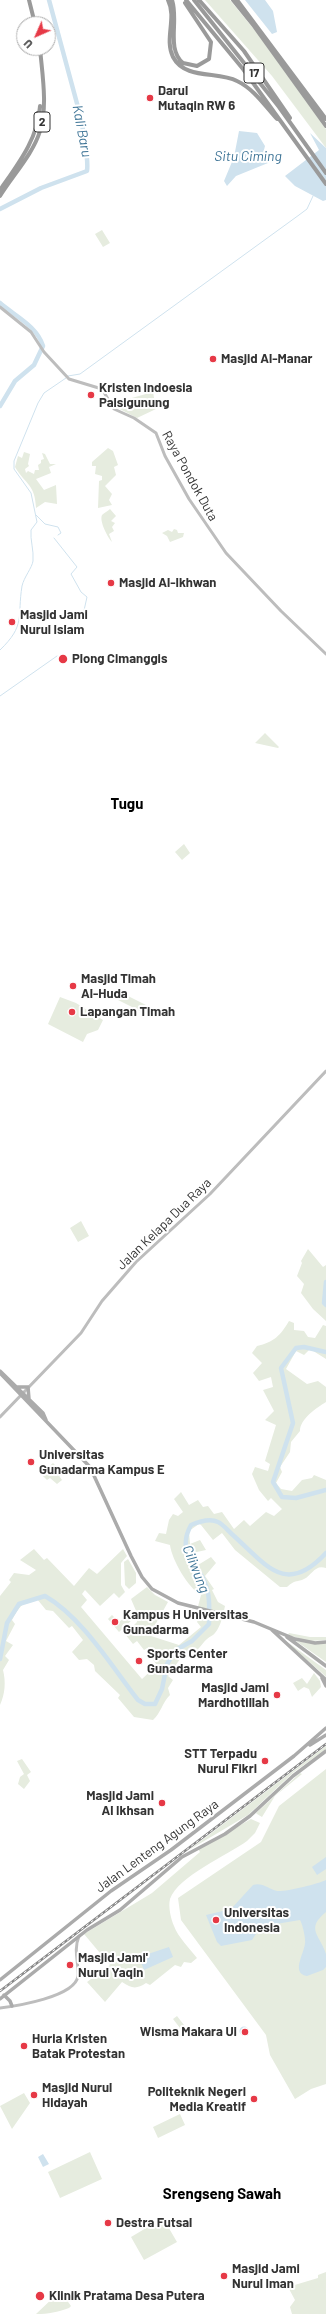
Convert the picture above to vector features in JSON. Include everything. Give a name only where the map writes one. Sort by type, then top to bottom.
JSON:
[{"type":"highway","points":[[30,0],[34,16]]},
{"type":"highway","points":[[168,0],[172,12],[171,49],[178,64],[192,72],[228,77],[244,85],[292,136]]},
{"type":"highway","points":[[172,0],[176,18],[174,48],[177,58],[190,66],[201,65],[211,56],[211,42],[184,0]]},
{"type":"highway","name":"17","points":[[184,0],[243,69],[326,184]]},
{"type":"highway","name":"17","points":[[194,0],[247,65],[300,135],[326,173]]},
{"type":"highway","points":[[199,0],[244,51],[285,108],[300,135]]},
{"type":"highway","points":[[233,0],[326,119]]},
{"type":"highway","points":[[237,0],[306,94],[326,126]]},
{"type":"highway","name":"2","points":[[0,193],[28,148],[37,129],[40,104],[39,56]]},
{"type":"main road","name":"Raya Pondok Duta","points":[[0,307],[31,332],[44,352],[69,379],[102,389],[114,409],[134,418],[154,432],[165,456],[194,508],[226,553],[281,611],[326,654]]},
{"type":"main road","name":"Jalan Kelapa Dua Raya","points":[[0,1417],[20,1394],[81,1333],[102,1301],[136,1262],[210,1194],[326,1071]]},
{"type":"main road","points":[[0,1372],[16,1387],[20,1394],[29,1400],[92,1470],[131,1556],[146,1582],[162,1596],[200,1609],[254,1622],[285,1635],[315,1643],[326,1642]]},
{"type":"main road","points":[[0,1372],[46,1420]]},
{"type":"main road","points":[[16,1387],[28,1387],[29,1400]]},
{"type":"main road","points":[[271,1629],[326,1680]]},
{"type":"main road","points":[[285,1635],[326,1666]]},
{"type":"main road","points":[[310,1664],[322,1678],[326,1686]]},
{"type":"main road","name":"Jalan Lenteng Agung Raya","points":[[0,1980],[111,1891],[171,1850],[294,1756],[326,1728]]},
{"type":"main road","points":[[294,1756],[326,1735]]},
{"type":"main road","points":[[0,1999],[79,1936],[120,1910],[182,1858],[234,1828],[253,1813],[293,1776],[326,1752]]},
{"type":"main road","points":[[0,2008],[37,2002],[72,1985],[78,1977],[75,1949],[79,1936]]},
{"type":"main road","points":[[4,1995],[9,1999],[12,2006]]},
{"type":"shaded area","points":[[205,0],[230,0],[257,33],[326,129],[326,148],[272,76]]},
{"type":"shaded area","points":[[102,230],[110,243],[103,247],[95,234]]},
{"type":"shaded area","points":[[153,392],[156,409],[137,418],[114,406],[114,403]]},
{"type":"shaded area","points":[[108,448],[113,451],[118,465],[114,467],[116,475],[105,486],[112,494],[109,500],[112,505],[98,508],[99,481],[102,480],[102,476],[95,474],[96,466],[92,466],[92,462]]},
{"type":"shaded area","points":[[24,452],[30,454],[29,466],[25,469],[26,473],[28,471],[34,474],[35,470],[39,470],[38,465],[41,463],[41,460],[44,459],[42,453],[45,454],[50,464],[56,464],[49,467],[51,473],[36,479],[44,490],[56,485],[57,504],[45,502],[36,508],[32,489],[15,467],[18,456],[22,458]]},
{"type":"shaded area","points":[[110,509],[116,516],[111,521],[115,523],[112,527],[114,531],[109,534],[112,542],[104,529],[101,518],[102,515]]},
{"type":"shaded area","points":[[174,529],[177,530],[178,533],[184,533],[183,537],[170,542],[167,536],[162,533],[168,530],[172,532]]},
{"type":"shaded area","points":[[265,733],[279,747],[278,748],[255,743]]},
{"type":"shaded area","points":[[184,844],[190,853],[182,860],[175,852]]},
{"type":"shaded area","points":[[122,993],[150,1007],[146,1014],[118,1000]]},
{"type":"shaded area","name":"Lapangan Timah","points":[[60,997],[76,1003],[103,1020],[98,1030],[87,1034],[83,1042],[48,1024]]},
{"type":"shaded area","points":[[81,1221],[89,1236],[78,1242],[70,1228]]},
{"type":"shaded area","points":[[308,1249],[323,1267],[326,1265],[326,1321],[313,1309],[301,1293],[304,1284],[297,1276],[302,1263],[301,1261]]},
{"type":"shaded area","points":[[289,1321],[294,1323],[294,1330],[304,1331],[308,1337],[315,1338],[323,1325],[326,1326],[326,1359],[310,1349],[304,1355],[296,1351],[286,1369],[307,1384],[318,1381],[326,1387],[326,1402],[313,1411],[303,1422],[300,1431],[291,1442],[290,1452],[280,1467],[282,1472],[276,1483],[281,1489],[292,1491],[302,1480],[312,1478],[314,1475],[326,1480],[326,1568],[319,1567],[304,1579],[294,1582],[287,1587],[280,1587],[235,1550],[222,1533],[213,1540],[199,1524],[189,1531],[190,1544],[200,1540],[206,1550],[192,1553],[198,1565],[211,1557],[216,1563],[205,1576],[214,1589],[212,1590],[218,1602],[225,1606],[222,1620],[214,1634],[196,1651],[189,1653],[185,1652],[168,1676],[173,1680],[168,1688],[170,1695],[153,1720],[134,1717],[118,1698],[120,1695],[95,1671],[94,1665],[87,1659],[79,1660],[72,1652],[83,1640],[72,1626],[69,1628],[53,1611],[46,1610],[37,1599],[25,1603],[12,1620],[15,1624],[6,1641],[13,1645],[5,1656],[9,1660],[3,1670],[4,1688],[0,1705],[0,1596],[11,1582],[9,1580],[14,1573],[29,1575],[36,1570],[20,1560],[34,1549],[44,1560],[47,1558],[74,1586],[89,1568],[97,1574],[123,1549],[127,1556],[121,1563],[121,1585],[125,1592],[119,1598],[114,1593],[100,1606],[85,1590],[82,1594],[87,1600],[81,1607],[142,1679],[157,1665],[152,1659],[155,1656],[149,1647],[144,1650],[137,1641],[133,1644],[125,1634],[137,1622],[137,1613],[131,1599],[147,1587],[155,1595],[168,1602],[154,1627],[147,1630],[151,1636],[179,1645],[201,1627],[197,1622],[199,1617],[196,1614],[201,1595],[191,1586],[181,1573],[171,1551],[170,1545],[155,1541],[159,1533],[166,1534],[169,1520],[173,1514],[178,1516],[183,1512],[174,1499],[181,1492],[189,1505],[198,1500],[203,1507],[208,1506],[214,1514],[222,1512],[234,1529],[244,1520],[250,1526],[266,1512],[274,1516],[282,1509],[271,1498],[268,1501],[259,1490],[252,1474],[255,1467],[268,1471],[270,1464],[265,1461],[276,1425],[265,1420],[274,1411],[263,1390],[273,1387],[271,1377],[259,1381],[253,1373],[262,1363],[252,1353],[257,1346],[268,1343],[276,1338],[283,1331]]},
{"type":"shaded area","points":[[53,1463],[56,1466],[55,1470],[62,1480],[57,1484],[50,1478],[47,1480],[41,1474]]},
{"type":"shaded area","points":[[128,1559],[136,1573],[136,1583],[129,1589],[125,1585],[124,1562]]},
{"type":"shaded area","points":[[130,1613],[132,1620],[119,1632],[108,1619],[112,1615],[119,1622]]},
{"type":"shaded area","points":[[289,1633],[310,1637],[326,1637],[326,1640],[309,1641],[288,1635]]},
{"type":"shaded area","points":[[279,1636],[326,1670],[326,1677],[322,1673]]},
{"type":"shaded area","points":[[296,1641],[314,1644],[326,1643],[326,1662]]},
{"type":"shaded area","points":[[314,1673],[320,1681],[321,1687],[312,1697],[309,1689],[304,1687],[298,1691],[293,1683],[302,1678],[307,1684]]},
{"type":"shaded area","points":[[326,1746],[326,1749],[294,1772],[248,1815],[189,1850]]},
{"type":"shaded area","points":[[22,1759],[31,1772],[27,1775],[30,1781],[24,1789],[18,1784],[20,1777],[24,1774],[17,1761]]},
{"type":"shaded area","points":[[326,1769],[326,2084],[311,2089],[295,2099],[270,2055],[266,2035],[181,1920],[178,1898],[261,1842],[279,1806]]},
{"type":"shaded area","points":[[300,1773],[302,1774],[275,1796],[262,1817],[256,1813]]},
{"type":"shaded area","points":[[251,1819],[260,1823],[255,1833],[247,1841],[193,1874],[175,1890],[170,1899],[170,1913],[176,1930],[181,1939],[197,1958],[191,1963],[184,1962],[181,1967],[175,1965],[150,1985],[146,1983],[134,1987],[122,1982],[105,2002],[87,1982],[110,1965],[84,1934],[152,1893],[200,1852],[198,1849]]},
{"type":"shaded area","points":[[177,2016],[184,2025],[180,2028],[173,2019]]},
{"type":"shaded area","points":[[24,2093],[30,2103],[12,2129],[0,2106]]},
{"type":"shaded area","points":[[180,2114],[185,2125],[158,2138],[153,2127]]},
{"type":"shaded area","points":[[90,2152],[102,2179],[60,2198],[48,2172]]},
{"type":"shaded area","points":[[163,2218],[177,2242],[144,2260],[131,2237]]},
{"type":"shaded area","points":[[326,2272],[326,2314],[292,2314],[290,2307],[295,2300],[288,2287],[318,2278],[318,2275]]},
{"type":"shaded area","points":[[59,2295],[66,2299],[71,2306],[69,2308],[45,2314],[36,2314],[55,2296]]},
{"type":"water","points":[[245,0],[265,0],[273,11],[277,32],[272,34]]},
{"type":"water","name":"Situ Ciming","points":[[239,131],[257,133],[265,146],[263,154],[268,163],[236,176],[227,186],[224,181],[234,157]]},
{"type":"water","points":[[310,133],[326,148],[326,200],[323,201],[295,186],[285,176],[319,150]]},
{"type":"water","points":[[326,1857],[326,1869],[317,1875],[312,1867]]},
{"type":"water","points":[[326,1880],[326,1912],[316,1923],[315,1928],[326,1954],[326,1967],[323,1970],[307,1976],[299,1971],[305,1944],[300,1920],[270,1925],[256,1934],[252,1940],[221,1946],[217,1942],[206,1915],[231,1909],[253,1885],[259,1884],[277,1891],[281,1891],[316,1884]]},
{"type":"water","points":[[169,1947],[173,1957],[144,1970],[139,1957]]},
{"type":"water","name":"Wisma Makara UI","points":[[244,2026],[249,2031],[244,2036],[239,2031]]},
{"type":"water","points":[[43,2154],[49,2164],[43,2167],[38,2157]]},
{"type":"waterway","name":"Kali Baru","points":[[0,209],[41,188],[87,171],[82,122],[49,0]]},
{"type":"waterway","points":[[68,376],[80,374],[299,215],[307,209],[313,196]]},
{"type":"waterway","name":"Kali Baru","points":[[0,303],[31,327],[40,339],[43,346],[34,365],[15,381],[0,406]]},
{"type":"waterway","points":[[0,650],[14,634],[17,627],[22,586],[33,561],[31,530],[37,522],[31,493],[14,469],[14,461],[38,403],[44,393],[66,378]]},
{"type":"waterway","points":[[36,515],[45,524],[58,527],[61,533],[58,535]]},
{"type":"waterway","points":[[54,538],[77,567],[71,574],[81,592],[87,597],[83,615]]},
{"type":"waterway","points":[[0,696],[57,656]]},
{"type":"waterway","name":"Ciliwung","points":[[326,1282],[324,1303],[326,1305]]},
{"type":"waterway","name":"Ciliwung","points":[[326,1352],[304,1347],[296,1348],[281,1368],[293,1423],[273,1482],[282,1497],[296,1498],[326,1490]]},
{"type":"waterway","name":"Ciliwung","points":[[0,1659],[7,1623],[19,1604],[45,1596],[59,1605],[84,1629],[138,1700],[145,1704],[155,1704],[162,1689],[167,1664],[176,1650],[192,1641],[209,1624],[208,1593],[201,1574],[191,1560],[186,1545],[187,1536],[191,1525],[208,1520],[218,1522],[267,1566],[277,1572],[288,1574],[299,1573],[312,1566],[326,1553]]},
{"type":"railway","points":[[0,1991],[326,1744]]},
{"type":"place","name":"Darul Mutaqin RW 6","points":[[150,98]]},
{"type":"place","name":"Masjid Al-Manar","points":[[213,359]]},
{"type":"place","name":"Kristen Indoesia Palsigunung","points":[[91,395]]},
{"type":"place","name":"Masjid Al-Ikhwan","points":[[111,583]]},
{"type":"place","name":"Masjid Jami Nurul Islam","points":[[12,622]]},
{"type":"place","name":"Plong Cimanggis","points":[[63,659]]},
{"type":"place","name":"Masjid Timah Al-Huda","points":[[73,986]]},
{"type":"place","name":"Lapangan Timah","points":[[72,1012]]},
{"type":"place","name":"Universitas Gunadarma Kampus E","points":[[31,1462]]},
{"type":"place","name":"Kampus H Universitas Gunadarma","points":[[115,1622]]},
{"type":"place","name":"Sports Center Gunadarma","points":[[139,1661]]},
{"type":"place","name":"Masjid Jami Mardhotillah","points":[[277,1695]]},
{"type":"place","name":"STT Terpadu Nurul Fikri","points":[[265,1761]]},
{"type":"place","name":"Masjid Jami Al Ikhsan","points":[[162,1803]]},
{"type":"place","name":"Universitas Indonesia","points":[[216,1920]]},
{"type":"place","name":"Masjid Jami' Nurul Yaqin","points":[[70,1965]]},
{"type":"place","name":"Wisma Makara UI","points":[[245,2032]]},
{"type":"place","name":"Huria Kristen Batak Protestan","points":[[24,2046]]},
{"type":"place","name":"Masjid Nurul Hidayah","points":[[34,2095]]},
{"type":"place","name":"Politeknik Negeri Media Kreatif","points":[[254,2099]]},
{"type":"place","name":"Destra Futsal","points":[[108,2223]]},
{"type":"place","name":"Masjid Jami Nurul Iman","points":[[224,2276]]},
{"type":"place","name":"Klinik Pratama Desa Putera","points":[[40,2296]]},
{"type":"district","name":"Tugu","points":[[127,804]]},
{"type":"district","name":"Srengseng Sawah","points":[[222,2194]]}]
